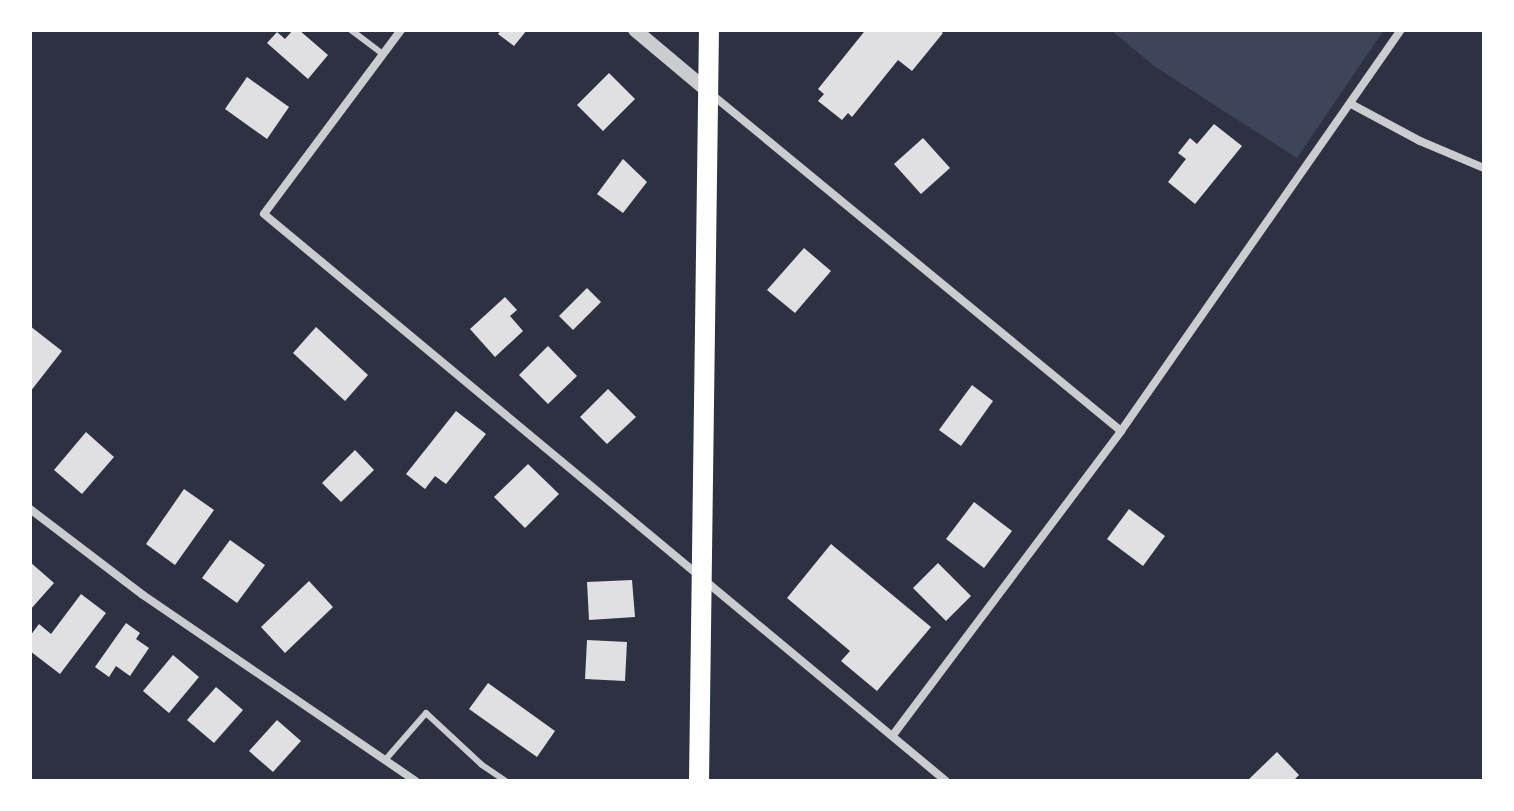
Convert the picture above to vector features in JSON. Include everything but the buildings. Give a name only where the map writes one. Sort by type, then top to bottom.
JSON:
[{"type":"main road","points":[[699,781],[709,30]]},
{"type":"street","points":[[401,30],[264,214],[946,781]]},
{"type":"street","points":[[635,30],[1121,431]]},
{"type":"street","points":[[893,735],[1121,431],[1401,30]]},
{"type":"street","points":[[1351,104],[1420,141],[1484,168]]},
{"type":"street","points":[[30,509],[143,595],[416,781]]},
{"type":"lane","points":[[351,30],[383,54]]},
{"type":"lane","points":[[386,759],[426,713],[482,765],[506,781]]},
{"type":"shaded area","points":[[1111,30],[1384,30],[1297,158],[1154,66]]}]
